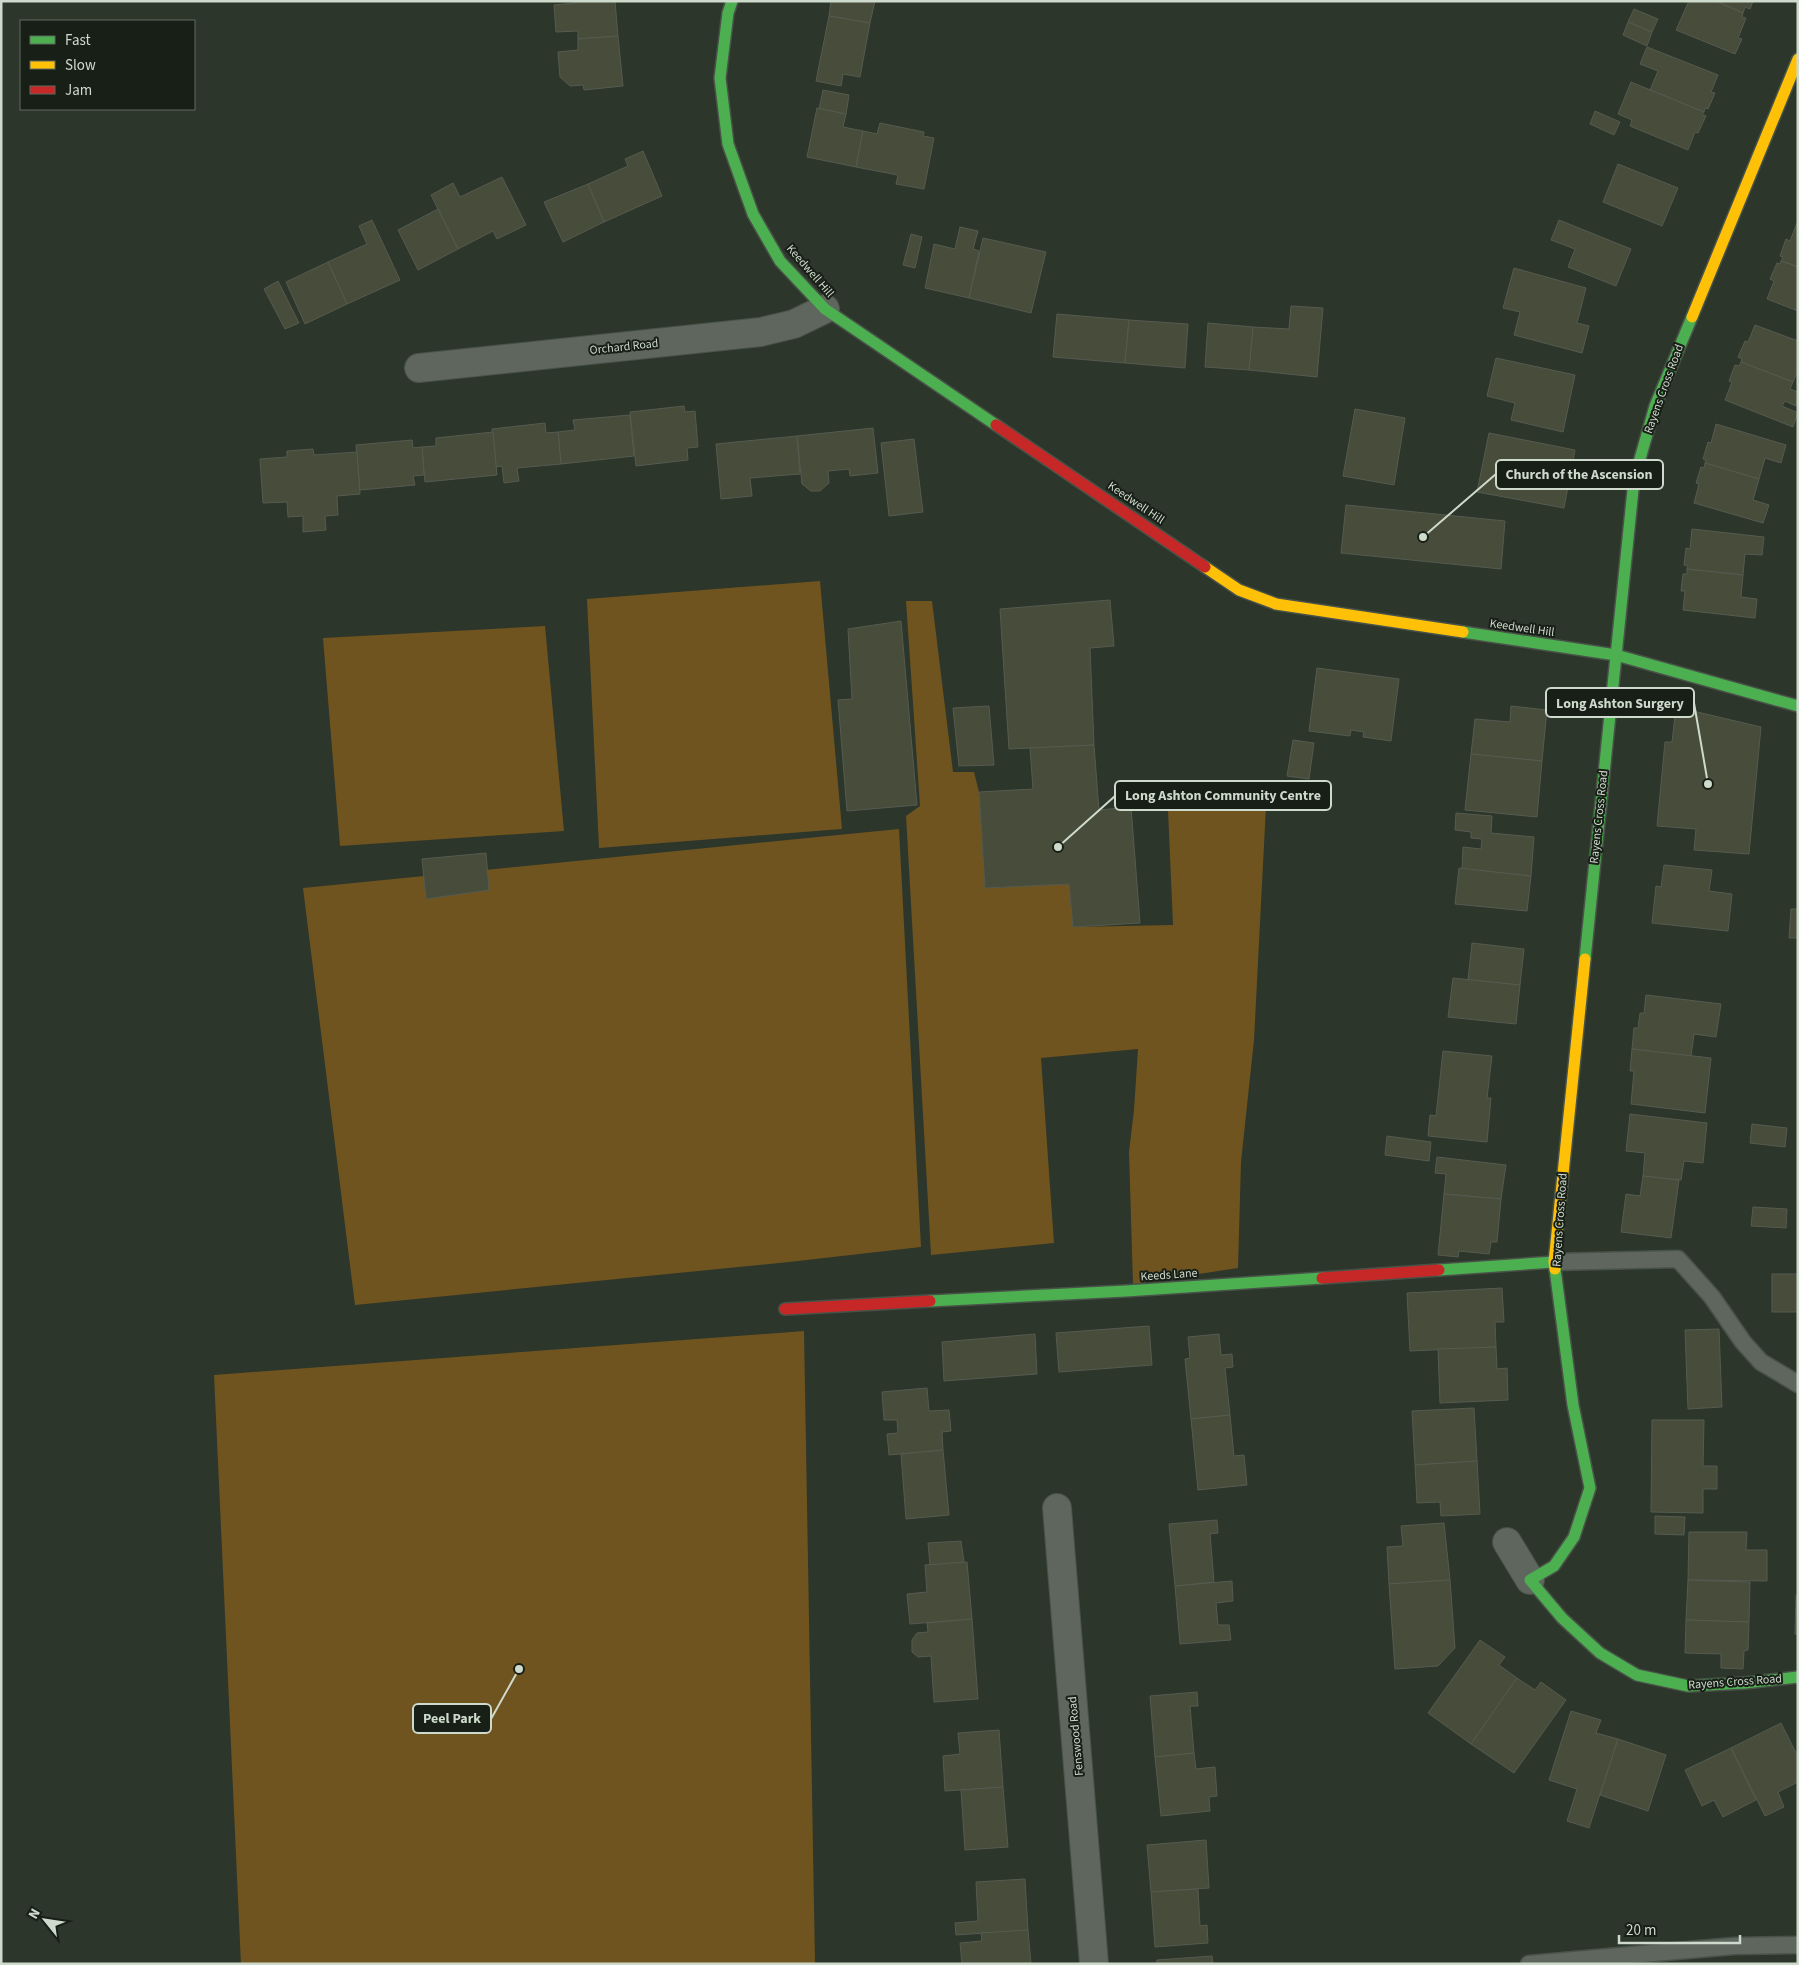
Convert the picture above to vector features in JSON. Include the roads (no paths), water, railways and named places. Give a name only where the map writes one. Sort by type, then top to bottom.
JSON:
[{"type":"street","name":"Keedwell Hill","points":[[732,1],[728,14],[720,78],[728,144],[752,214],[780,261],[824,309],[1239,590],[1276,604],[1616,655],[1798,706]]},
{"type":"street","name":"Rayens Cross Road","points":[[1530,1580],[1554,1566],[1574,1537],[1590,1488],[1573,1405],[1554,1262],[1634,480],[1655,406],[1798,60]]},
{"type":"street","name":"Orchard Road","points":[[419,368],[761,332],[794,324],[824,309]]},
{"type":"street","name":"Keeds Lane","points":[[785,1309],[1126,1291],[1554,1262]]},
{"type":"street","name":"Fenswood Road","points":[[1057,1508],[1094,1964]]},
{"type":"street","name":"Rayens Cross Road","points":[[1506,1542],[1530,1580],[1562,1618],[1600,1654],[1637,1675],[1688,1686],[1745,1683],[1798,1677]]},
{"type":"lane","points":[[1554,1262],[1678,1260],[1712,1297],[1743,1342],[1761,1362],[1798,1384]]},
{"type":"lane","points":[[1529,1964],[1734,1946],[1798,1945]]},
{"type":"place","name":"Church of the Ascension","points":[[1423,537]]},
{"type":"place","name":"Long Ashton Surgery","points":[[1708,784]]},
{"type":"place","name":"Long Ashton Community Centre","points":[[1058,847]]},
{"type":"place","name":"Peel Park","points":[[519,1669]]}]
